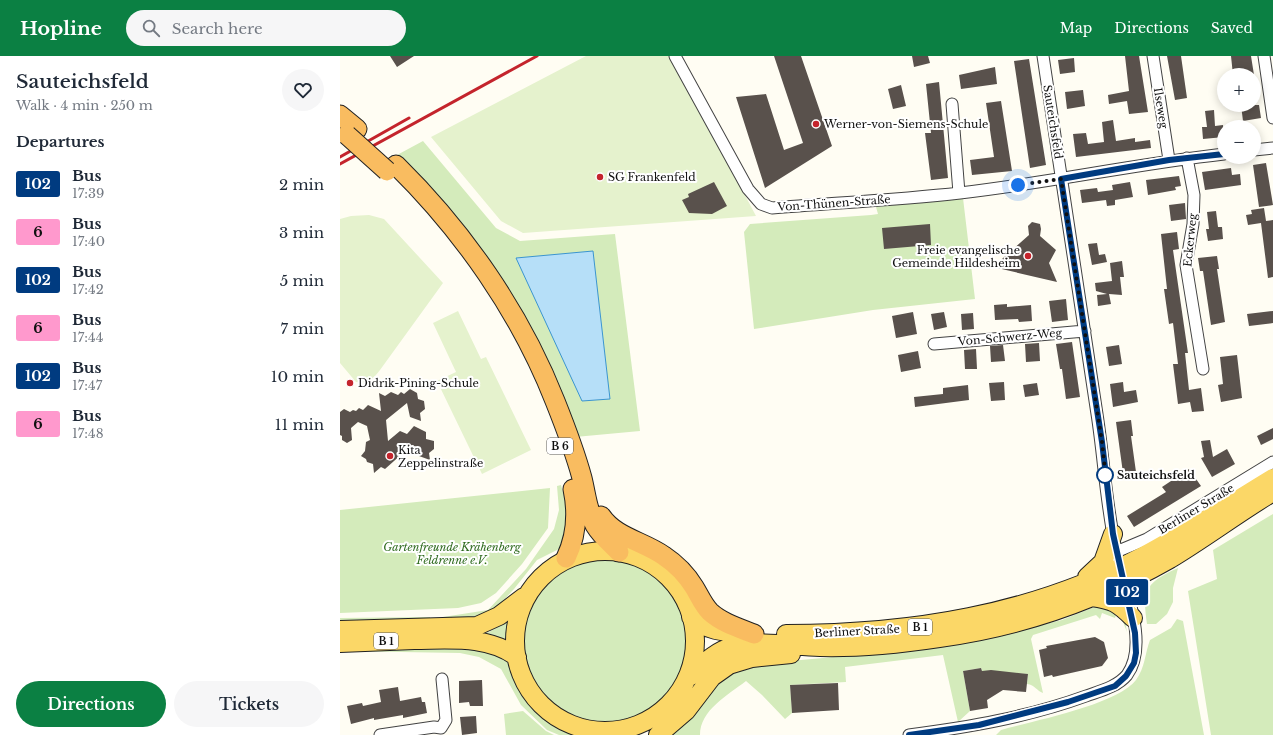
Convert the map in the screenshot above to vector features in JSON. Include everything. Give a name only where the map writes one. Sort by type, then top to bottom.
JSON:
[{"type":"highway","name":"B 6","points":[[340,115],[348,131],[422,192],[471,250],[506,303],[530,347],[555,400],[583,480],[587,502],[594,524],[618,552]]},
{"type":"highway","name":"B 6","points":[[391,168],[461,256],[496,309],[536,384],[567,466],[574,496],[576,530],[571,549],[566,558]]},
{"type":"highway","points":[[583,480],[596,508],[608,525],[623,536],[655,550],[672,561],[686,576],[705,606],[716,617],[754,634]]},
{"type":"main road","name":"B 1","points":[[1120,567],[1162,546],[1273,478]]},
{"type":"main road","name":"B 1","points":[[1120,567],[1171,558],[1273,492]]},
{"type":"main road","points":[[1113,534],[1103,562],[1086,590],[1118,604],[1134,625]]},
{"type":"main road","points":[[590,551],[618,552],[640,559],[660,572],[677,589],[684,599],[691,617],[694,630],[695,653],[691,676],[684,691],[673,705],[660,716],[640,730],[588,732],[561,718],[541,702],[526,680],[517,657],[515,643],[516,621],[524,597],[536,579],[545,570],[566,558],[590,551]]},
{"type":"main road","name":"Berliner Straße","points":[[691,676],[710,657],[740,645],[761,644],[859,647],[939,638],[1005,627],[1053,612],[1120,567]]},
{"type":"main road","name":"Berliner Straße","points":[[691,617],[703,627],[710,629],[754,634],[832,633],[920,627],[980,616],[1041,598],[1086,590]]},
{"type":"main road","name":"B 1","points":[[451,634],[488,622],[499,616],[524,597]]},
{"type":"main road","name":"B 1","points":[[340,630],[451,634],[507,649],[517,657]]},
{"type":"main road","name":"B 1","points":[[340,643],[431,634]]},
{"type":"main road","points":[[658,735],[686,711],[712,677],[728,665],[752,658],[859,647]]},
{"type":"street","name":"Von-Thünen-Straße","points":[[675,56],[748,189],[761,204],[772,208],[959,193],[1061,179],[1169,160],[1217,155]]},
{"type":"street","name":"Sauteichsfeld","points":[[1043,56],[1102,442],[1113,534],[1120,567]]},
{"type":"street","name":"Ilseweg","points":[[1153,56],[1169,160]]},
{"type":"street","points":[[1264,56],[1273,118]]},
{"type":"street","points":[[952,104],[959,193]]},
{"type":"street","points":[[1261,149],[1273,148]]},
{"type":"street","name":"Eckerweg","points":[[1188,158],[1194,195],[1193,224],[1186,265],[1203,369]]},
{"type":"street","name":"Von-Schwerz-Weg","points":[[934,344],[1085,331]]},
{"type":"street","name":"Berliner Straße","points":[[1120,567],[1132,546],[1147,539],[1273,462]]},
{"type":"street","points":[[910,735],[1001,720],[1068,702],[1115,686],[1126,676],[1134,663],[1136,653],[1134,625],[1120,567]]},
{"type":"street","points":[[380,735],[434,727],[442,732],[446,720],[442,679]]},
{"type":"green space","name":"SG Frankenfeld","points":[[586,56],[671,56],[756,216],[523,233],[501,221],[431,137]]},
{"type":"green space","points":[[423,141],[496,228],[520,241],[615,234],[640,431],[575,437],[426,185],[397,155]]},
{"type":"green space","points":[[963,198],[975,299],[873,310],[754,329],[744,232],[750,224],[871,215],[878,214],[876,207]]},
{"type":"green space","points":[[369,215],[384,219],[443,283],[372,379],[367,382],[356,382],[340,363],[340,219],[351,216]]},
{"type":"green space","points":[[458,311],[481,359],[486,357],[531,450],[482,474],[437,381],[456,372],[433,323]]},
{"type":"green space","points":[[561,485],[568,510],[563,547],[537,560],[514,589],[489,616],[443,624],[443,617],[488,610],[526,569],[554,529],[559,510],[557,486]]},
{"type":"green space","name":"Gartenfreunde Krähenberg Feldrenne e.V.","points":[[550,488],[548,528],[522,564],[496,593],[481,603],[458,608],[340,613],[340,510]]},
{"type":"green space","points":[[1273,514],[1273,735],[1211,735],[1188,591],[1217,579],[1213,550]]},
{"type":"green space","points":[[604,559],[628,563],[643,569],[656,578],[668,590],[677,603],[683,618],[687,642],[683,666],[677,681],[668,694],[656,706],[643,715],[628,721],[604,725],[580,721],[565,715],[552,706],[540,694],[531,681],[525,666],[521,642],[525,618],[531,603],[540,590],[552,578],[565,569],[580,563]]},
{"type":"green space","points":[[1178,568],[1173,588],[1173,602],[1167,614],[1156,624],[1147,624],[1145,603],[1148,589],[1152,583],[1159,578]]},
{"type":"green space","points":[[1099,605],[1124,616],[1127,632],[1121,617],[1116,615],[1115,618],[1102,613],[1100,619],[1096,615],[1033,635],[1031,639],[1043,693],[1027,684],[1028,674],[982,671],[981,668],[963,671],[970,711],[958,722],[943,655],[845,667],[846,682],[790,685],[792,713],[785,719],[746,681],[716,704],[710,711],[701,726],[700,735],[667,735],[707,690],[737,668],[790,661],[900,651],[1012,632],[1062,620]]},
{"type":"green space","points":[[430,617],[430,624],[340,626],[340,618]]},
{"type":"green space","points":[[1177,619],[1183,621],[1204,735],[996,735],[1001,730],[1052,717],[1093,704],[1126,689],[1136,680],[1139,675],[1150,640],[1171,628]]},
{"type":"green space","points":[[509,620],[507,645],[467,637],[489,632]]},
{"type":"green space","points":[[455,642],[503,657],[511,667],[527,698],[553,722],[579,735],[559,735],[547,730],[521,705],[501,669],[479,657],[460,653],[340,651]]},
{"type":"green space","points":[[523,711],[546,731],[554,735],[506,735],[504,714]]},
{"type":"water","points":[[593,251],[610,399],[582,401],[516,258]]},
{"type":"building","points":[[390,56],[414,56],[397,67]]},
{"type":"building","points":[[774,56],[801,56],[832,146],[765,188],[736,97],[766,94],[784,150],[803,143]]},
{"type":"building","points":[[912,56],[928,56],[930,63],[914,67]]},
{"type":"building","points":[[1125,56],[1139,56],[1148,112],[1129,114],[1127,101],[1109,104],[1108,95],[1129,91]]},
{"type":"building","points":[[1167,56],[1181,56],[1187,98],[1175,100]]},
{"type":"building","points":[[1231,56],[1251,56],[1253,68],[1232,68]]},
{"type":"building","points":[[1074,58],[1075,72],[1060,74],[1058,60]]},
{"type":"building","points":[[1029,59],[1046,165],[1030,168],[1014,61]]},
{"type":"building","points":[[995,67],[997,84],[961,89],[959,75]]},
{"type":"building","points":[[939,82],[948,178],[931,180],[925,133],[931,133],[926,84]]},
{"type":"building","points":[[901,85],[906,106],[893,109],[888,89]]},
{"type":"building","points":[[1083,90],[1085,106],[1067,109],[1065,92]]},
{"type":"building","points":[[1001,101],[1012,171],[972,175],[970,160],[994,157],[986,103]]},
{"type":"building","points":[[1214,110],[1215,126],[1217,126],[1217,138],[1203,139],[1202,127],[1207,127],[1205,111]]},
{"type":"building","points":[[1242,112],[1260,112],[1261,118],[1243,120]]},
{"type":"building","points":[[1113,120],[1116,141],[1135,138],[1135,142],[1150,140],[1151,148],[1076,157],[1073,134],[1086,133],[1088,144],[1104,142],[1102,122]]},
{"type":"building","points":[[1266,163],[1273,205],[1259,207],[1253,165]]},
{"type":"building","points":[[1231,168],[1232,175],[1240,174],[1241,185],[1205,190],[1202,172]]},
{"type":"building","points":[[1179,176],[1181,186],[1175,187],[1176,190],[1148,195],[1146,180]]},
{"type":"building","points":[[714,182],[727,206],[712,214],[689,213],[682,200],[689,197],[688,194]]},
{"type":"building","points":[[1130,182],[1133,197],[1115,200],[1115,205],[1107,206],[1106,200],[1082,203],[1080,190],[1097,188],[1098,192],[1113,190],[1112,185]]},
{"type":"building","points":[[1185,203],[1186,219],[1171,221],[1169,205]]},
{"type":"building","points":[[1264,208],[1266,221],[1273,220],[1273,277],[1268,278],[1261,223],[1248,225],[1246,215],[1252,214],[1251,210]]},
{"type":"building","points":[[1216,211],[1218,227],[1222,227],[1223,239],[1208,241],[1206,229],[1209,229],[1207,212]]},
{"type":"building","name":"Freie evangelische Gemeinde Hildesheim","points":[[1032,222],[1040,224],[1040,236],[1056,250],[1049,263],[1057,282],[993,267],[1029,235],[1028,226]]},
{"type":"building","points":[[930,224],[931,245],[884,249],[882,228]]},
{"type":"building","points":[[1177,232],[1179,249],[1173,250],[1188,353],[1185,353],[1189,390],[1201,388],[1204,411],[1192,412],[1190,402],[1178,404],[1173,364],[1178,364],[1173,323],[1169,324],[1164,289],[1167,289],[1161,234]]},
{"type":"building","points":[[1097,243],[1099,255],[1105,254],[1107,262],[1092,265],[1088,244]]},
{"type":"building","points":[[1217,256],[1219,269],[1217,269],[1225,322],[1211,325],[1203,271],[1200,271],[1198,258]]},
{"type":"building","points":[[1122,261],[1124,277],[1120,277],[1122,295],[1109,294],[1111,304],[1098,306],[1097,295],[1107,294],[1096,291],[1095,283],[1112,281],[1110,263]]},
{"type":"building","points":[[1066,299],[1068,320],[1052,322],[1049,301]]},
{"type":"building","points":[[1007,304],[1007,307],[1031,305],[1032,321],[1019,322],[1018,319],[995,320],[994,305]]},
{"type":"building","points":[[1273,311],[1273,323],[1249,326],[1247,314]]},
{"type":"building","points":[[913,312],[917,334],[896,338],[892,316]]},
{"type":"building","points":[[944,312],[947,327],[934,330],[931,314]]},
{"type":"building","points":[[973,313],[974,329],[962,330],[961,314]]},
{"type":"building","points":[[1072,342],[1080,397],[1066,399],[1062,369],[1060,369],[1056,344]]},
{"type":"building","points":[[1039,343],[1040,361],[1026,362],[1025,344]]},
{"type":"building","points":[[1003,345],[1005,361],[991,362],[990,346]]},
{"type":"building","points":[[1119,345],[1122,364],[1109,366],[1106,347]]},
{"type":"building","points":[[976,349],[977,369],[965,369],[964,350]]},
{"type":"building","points":[[918,351],[921,368],[901,372],[898,355]]},
{"type":"building","points":[[1237,355],[1242,398],[1221,402],[1218,385],[1223,384],[1220,357]]},
{"type":"building","points":[[1004,382],[1005,400],[991,401],[989,383]]},
{"type":"building","points":[[1123,382],[1124,392],[1136,390],[1138,402],[1113,407],[1110,384]]},
{"type":"building","points":[[1037,383],[1039,395],[1025,397],[1023,385]]},
{"type":"building","points":[[968,385],[969,400],[915,407],[914,397],[943,394],[943,388]]},
{"type":"building","points":[[410,389],[417,393],[418,399],[424,401],[425,409],[420,413],[421,421],[410,417],[407,403],[386,420],[388,441],[400,431],[407,434],[414,426],[426,432],[426,439],[434,441],[434,449],[429,453],[430,460],[419,456],[418,449],[403,443],[403,453],[385,469],[381,467],[374,473],[373,464],[367,462],[366,459],[361,456],[365,451],[366,442],[370,440],[367,426],[358,422],[351,428],[352,440],[347,443],[342,440],[342,436],[340,435],[340,412],[344,409],[350,412],[353,410],[356,411],[359,408],[363,410],[368,405],[381,411],[379,393],[385,396],[391,392],[398,395],[401,392],[404,394]]},
{"type":"building","points":[[1131,420],[1133,436],[1131,436],[1136,472],[1123,473],[1116,422]]},
{"type":"building","points":[[1273,428],[1273,439],[1261,445],[1257,436]]},
{"type":"building","points":[[1210,440],[1213,457],[1227,449],[1235,464],[1212,477],[1201,458],[1204,457],[1201,441]]},
{"type":"building","points":[[1189,469],[1201,486],[1134,527],[1127,516],[1166,492],[1162,487]]},
{"type":"building","points":[[1095,637],[1104,642],[1108,658],[1102,666],[1053,677],[1052,675],[1044,677],[1039,650],[1047,648],[1046,646]]},
{"type":"building","points":[[981,668],[982,671],[991,670],[1028,674],[1026,692],[1003,690],[987,700],[988,708],[970,711],[963,671]]},
{"type":"building","points":[[482,680],[483,706],[470,706],[469,702],[459,703],[459,681]]},
{"type":"building","points":[[838,683],[839,710],[792,713],[790,685]]},
{"type":"building","points":[[398,687],[400,701],[421,697],[422,702],[425,702],[427,713],[403,718],[403,715],[374,720],[374,718],[351,724],[347,706],[362,703],[363,706],[381,702],[379,690]]},
{"type":"building","points":[[476,716],[477,733],[462,735],[460,717]]},
{"type":"railway","points":[[340,164],[537,56]]},
{"type":"railway","points":[[340,157],[409,118]]},
{"type":"bus line","name":"102","points":[[909,735],[979,725],[1048,709],[1115,686],[1126,676],[1134,663],[1136,653],[1135,633],[1130,602],[1116,552],[1113,534],[1107,497],[1102,442],[1061,179],[1169,160],[1217,155]]},
{"type":"place","name":"Werner-von-Siemens-Schule","points":[[816,124]]},
{"type":"place","name":"SG Frankenfeld","points":[[600,177]]},
{"type":"place","name":"Freie evangelische Gemeinde Hildesheim","points":[[1028,256]]},
{"type":"place","name":"Didrik-Pining-Schule","points":[[350,383]]},
{"type":"place","name":"Kita Zeppelinstraße","points":[[390,456]]},
{"type":"place","name":"Sauteichsfeld","points":[[1105,475]]},
{"type":"route","points":[[1018,185],[1061,179],[1102,442],[1106,480],[1105,475]]}]
